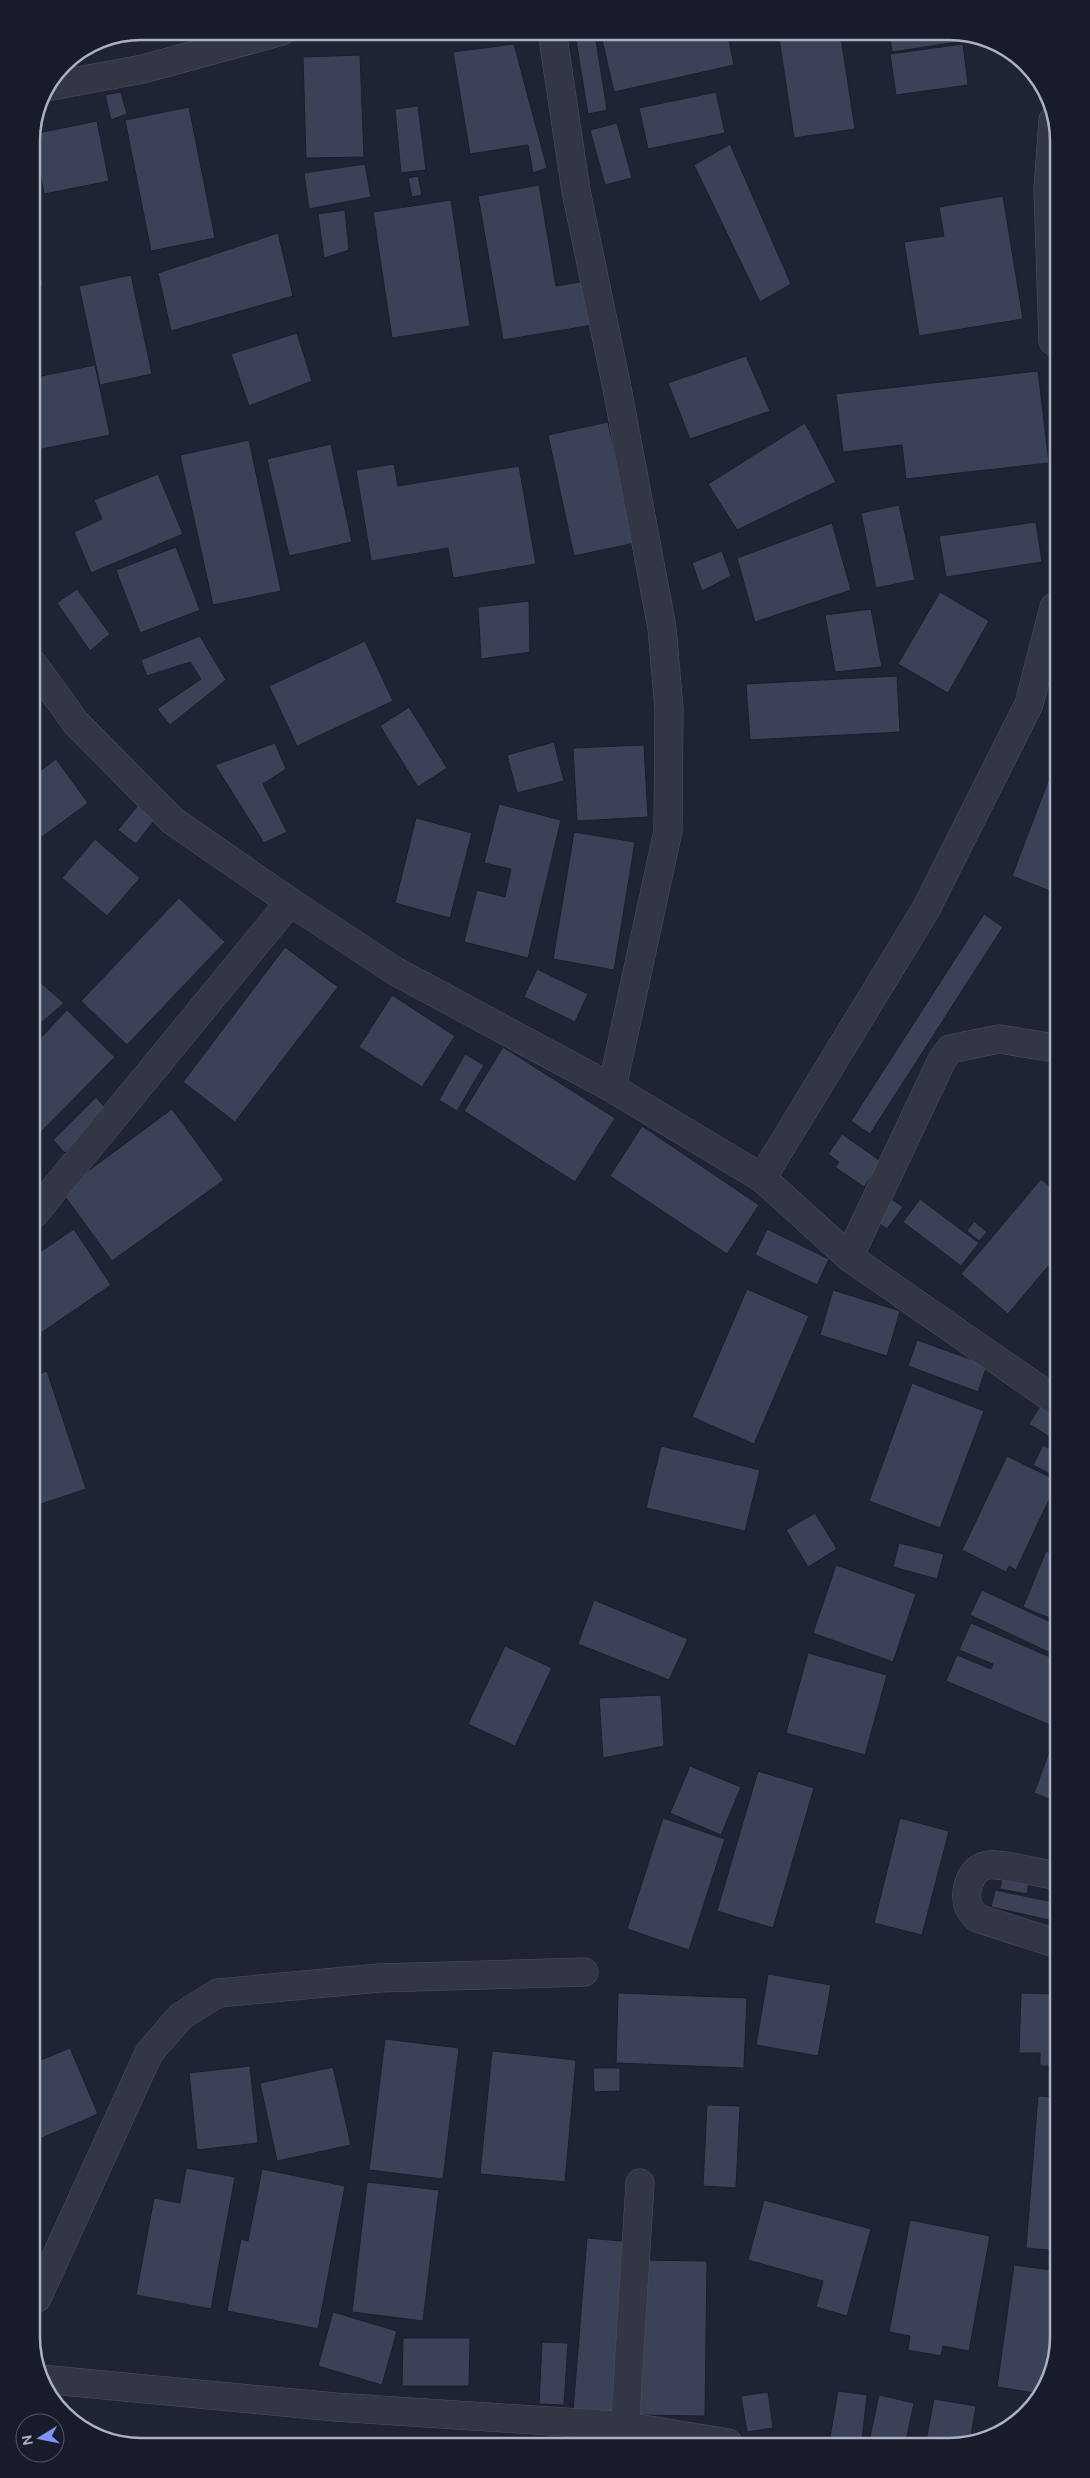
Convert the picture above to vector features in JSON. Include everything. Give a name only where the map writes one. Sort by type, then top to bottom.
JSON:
[{"type":"street","points":[[57,85],[143,69],[249,40]]},
{"type":"street","points":[[553,40],[576,190],[617,388],[662,628],[670,709],[668,831],[612,1088]]},
{"type":"street","points":[[1050,161],[1048,189],[1050,240]]},
{"type":"street","points":[[762,1178],[926,909],[1029,704],[1050,623]]},
{"type":"street","points":[[40,674],[76,723],[173,822],[290,902],[395,970],[612,1088],[762,1178],[849,1257],[1050,1397]]},
{"type":"street","points":[[40,1207],[290,902]]},
{"type":"street","points":[[849,1257],[942,1060],[950,1049],[999,1039],[1050,1047]]},
{"type":"street","points":[[1050,1875],[989,1865],[974,1872],[968,1883],[966,1901],[969,1910],[977,1918],[1050,1941]]},
{"type":"street","points":[[40,2291],[149,2052],[181,2016],[218,1993],[380,1978],[584,1972]]},
{"type":"street","points":[[625,2426],[640,2183]]},
{"type":"street","points":[[49,2379],[335,2407],[625,2426],[702,2438]]},
{"type":"building","points":[[576,40],[596,40],[607,110],[588,114]]},
{"type":"building","points":[[602,40],[729,40],[734,65],[614,92]]},
{"type":"building","points":[[779,40],[841,40],[855,129],[794,138]]},
{"type":"building","points":[[890,40],[963,41],[892,52]]},
{"type":"building","points":[[514,44],[547,168],[533,173],[528,145],[470,154],[453,52]]},
{"type":"building","points":[[963,44],[968,85],[896,95],[890,54]]},
{"type":"building","points":[[360,55],[364,157],[306,158],[303,57]]},
{"type":"building","points":[[121,92],[127,114],[111,120],[105,95]]},
{"type":"building","points":[[716,92],[725,133],[648,149],[639,108]]},
{"type":"building","points":[[418,106],[426,170],[401,173],[395,109]]},
{"type":"building","points":[[189,107],[215,238],[151,251],[125,120]]},
{"type":"building","points":[[97,121],[109,181],[44,194],[40,172],[40,133]]},
{"type":"building","points":[[617,123],[632,178],[605,185],[590,130]]},
{"type":"building","points":[[730,144],[791,284],[760,302],[694,165]]},
{"type":"building","points":[[365,164],[371,197],[309,209],[304,173]]},
{"type":"building","points":[[418,176],[422,195],[412,197],[408,178]]},
{"type":"building","points":[[539,185],[556,286],[585,281],[593,325],[503,340],[478,196]]},
{"type":"building","points":[[1003,196],[1023,319],[919,336],[904,242],[944,236],[939,207]]},
{"type":"building","points":[[451,200],[470,326],[392,338],[373,212]]},
{"type":"building","points":[[345,210],[349,250],[324,258],[318,214]]},
{"type":"building","points":[[278,233],[293,296],[171,331],[158,273]]},
{"type":"building","points":[[40,271],[43,285],[40,286]]},
{"type":"building","points":[[131,275],[152,374],[100,385],[79,286]]},
{"type":"building","points":[[297,333],[312,381],[249,406],[231,354]]},
{"type":"building","points":[[746,356],[770,411],[690,439],[668,383]]},
{"type":"building","points":[[95,365],[110,435],[40,449],[40,376]]},
{"type":"building","points":[[1038,371],[1049,463],[906,479],[902,445],[843,452],[836,394]]},
{"type":"building","points":[[608,422],[635,543],[574,556],[548,435]]},
{"type":"building","points":[[805,423],[836,482],[737,530],[708,484]]},
{"type":"building","points":[[249,440],[281,591],[213,605],[180,455]]},
{"type":"building","points":[[331,444],[352,542],[289,556],[267,459]]},
{"type":"building","points":[[394,464],[398,486],[519,466],[536,564],[453,578],[448,548],[371,561],[356,470]]},
{"type":"building","points":[[158,474],[183,534],[91,573],[74,532],[102,519],[94,500]]},
{"type":"building","points":[[899,505],[915,580],[876,588],[861,513]]},
{"type":"building","points":[[1036,522],[1042,562],[946,577],[939,536]]},
{"type":"building","points":[[832,523],[851,590],[755,622],[737,558]]},
{"type":"building","points":[[176,547],[200,610],[140,633],[116,570]]},
{"type":"building","points":[[722,551],[731,576],[702,591],[692,563]]},
{"type":"building","points":[[77,589],[110,634],[90,651],[57,603]]},
{"type":"building","points":[[940,592],[989,621],[948,693],[898,664]]},
{"type":"building","points":[[529,601],[530,652],[481,659],[478,607]]},
{"type":"building","points":[[871,609],[882,667],[835,672],[825,615]]},
{"type":"building","points":[[200,636],[226,680],[170,725],[157,709],[201,679],[190,662],[147,676],[141,660]]},
{"type":"building","points":[[365,641],[393,701],[297,746],[269,686]]},
{"type":"building","points":[[897,676],[900,732],[750,740],[746,684]]},
{"type":"building","points":[[409,707],[447,768],[418,787],[380,726]]},
{"type":"building","points":[[554,742],[564,781],[517,793],[507,755]]},
{"type":"building","points":[[275,743],[286,769],[263,784],[287,832],[264,843],[215,765]]},
{"type":"building","points":[[644,745],[648,817],[577,821],[573,748]]},
{"type":"building","points":[[56,759],[88,803],[42,837],[40,834],[40,771]]},
{"type":"building","points":[[1050,776],[1050,891],[1012,876]]},
{"type":"building","points":[[139,804],[156,818],[136,844],[118,830]]},
{"type":"building","points":[[499,804],[561,820],[528,958],[464,942],[477,890],[505,897],[511,869],[484,863]]},
{"type":"building","points":[[416,818],[472,833],[450,918],[395,903]]},
{"type":"building","points":[[574,832],[635,842],[614,970],[553,959]]},
{"type":"building","points":[[95,839],[140,878],[107,916],[62,878]]},
{"type":"building","points":[[179,898],[225,942],[127,1045],[81,1001]]},
{"type":"building","points":[[984,914],[1003,927],[870,1134],[851,1121]]},
{"type":"building","points":[[285,947],[338,987],[235,1122],[183,1082]]},
{"type":"building","points":[[537,969],[588,994],[575,1022],[524,997]]},
{"type":"building","points":[[40,982],[64,1003],[40,1024]]},
{"type":"building","points":[[392,995],[455,1036],[422,1087],[359,1047]]},
{"type":"building","points":[[67,1010],[115,1057],[40,1133],[40,1039]]},
{"type":"building","points":[[503,1047],[615,1118],[575,1182],[464,1111]]},
{"type":"building","points":[[465,1054],[484,1065],[457,1111],[439,1100]]},
{"type":"building","points":[[96,1097],[106,1109],[65,1153],[53,1140]]},
{"type":"building","points":[[172,1109],[224,1180],[112,1261],[61,1191]]},
{"type":"building","points":[[642,1126],[759,1205],[727,1254],[610,1176]]},
{"type":"building","points":[[842,1134],[882,1162],[864,1187],[835,1167],[839,1162],[828,1154]]},
{"type":"building","points":[[1041,1179],[1050,1186],[1050,1264],[1008,1314],[961,1274]]},
{"type":"building","points":[[890,1198],[903,1207],[887,1229],[874,1220]]},
{"type":"building","points":[[920,1199],[979,1243],[961,1266],[903,1222]]},
{"type":"building","points":[[974,1221],[987,1232],[979,1241],[967,1231]]},
{"type":"building","points":[[74,1229],[111,1285],[40,1334],[40,1252]]},
{"type":"building","points":[[767,1229],[829,1259],[817,1285],[755,1255]]},
{"type":"building","points":[[747,1289],[809,1316],[754,1444],[692,1417]]},
{"type":"building","points":[[833,1290],[900,1311],[887,1356],[820,1335]]},
{"type":"building","points":[[917,1340],[987,1365],[978,1392],[908,1366]]},
{"type":"building","points":[[47,1371],[86,1489],[40,1504],[40,1373]]},
{"type":"building","points":[[912,1383],[984,1411],[940,1528],[869,1501]]},
{"type":"building","points":[[1041,1405],[1050,1410],[1050,1437],[1029,1424]]},
{"type":"building","points":[[1043,1445],[1050,1449],[1050,1474],[1033,1465]]},
{"type":"building","points":[[661,1446],[760,1470],[745,1531],[646,1508]]},
{"type":"building","points":[[1007,1456],[1050,1477],[1050,1498],[1016,1570],[1009,1566],[1006,1572],[962,1550]]},
{"type":"building","points":[[815,1513],[837,1549],[808,1567],[786,1530]]},
{"type":"building","points":[[899,1543],[944,1554],[937,1579],[893,1567]]},
{"type":"building","points":[[1046,1551],[1050,1553],[1050,1618],[1023,1607]]},
{"type":"building","points":[[836,1565],[916,1594],[893,1662],[813,1633]]},
{"type":"building","points":[[982,1590],[1050,1622],[1050,1653],[970,1615]]},
{"type":"building","points":[[594,1600],[688,1639],[669,1680],[578,1644]]},
{"type":"building","points":[[971,1623],[1050,1657],[1050,1725],[946,1681],[957,1655],[991,1669],[993,1664],[959,1650]]},
{"type":"building","points":[[505,1646],[552,1668],[515,1746],[468,1724]]},
{"type":"building","points":[[808,1653],[887,1675],[865,1755],[786,1733]]},
{"type":"building","points":[[661,1695],[664,1746],[603,1758],[599,1698]]},
{"type":"building","points":[[1050,1749],[1050,1799],[1034,1793]]},
{"type":"building","points":[[690,1766],[741,1787],[721,1835],[670,1813]]},
{"type":"building","points":[[758,1771],[814,1788],[773,1928],[717,1911]]},
{"type":"building","points":[[663,1818],[725,1839],[689,1950],[627,1929]]},
{"type":"building","points":[[900,1818],[949,1831],[922,1935],[874,1923]]},
{"type":"building","points":[[1002,1877],[1029,1882],[1027,1894],[1000,1889]]},
{"type":"building","points":[[995,1890],[1050,1901],[1050,1920],[991,1907]]},
{"type":"building","points":[[768,1974],[831,1985],[818,2056],[756,2045]]},
{"type":"building","points":[[618,1993],[747,1998],[744,2068],[616,2063]]},
{"type":"building","points":[[1021,1993],[1050,1994],[1050,2066],[1040,2066],[1040,2053],[1019,2053]]},
{"type":"building","points":[[385,2039],[459,2048],[443,2179],[369,2170]]},
{"type":"building","points":[[70,2048],[98,2114],[40,2139],[40,2060]]},
{"type":"building","points":[[492,2051],[576,2060],[565,2182],[480,2174]]},
{"type":"building","points":[[250,2066],[258,2143],[197,2150],[189,2073]]},
{"type":"building","points":[[333,2067],[351,2145],[277,2161],[260,2083]]},
{"type":"building","points":[[593,2068],[620,2068],[620,2091],[594,2092]]},
{"type":"building","points":[[1038,2096],[1050,2097],[1050,2250],[1026,2248]]},
{"type":"building","points":[[707,2105],[740,2106],[736,2188],[703,2186]]},
{"type":"building","points":[[186,2168],[235,2177],[211,2309],[136,2295],[154,2198],[180,2203]]},
{"type":"building","points":[[262,2169],[345,2186],[318,2329],[227,2311],[241,2239],[248,2241]]},
{"type":"building","points":[[367,2182],[439,2190],[423,2321],[352,2312]]},
{"type":"building","points":[[764,2200],[871,2229],[847,2316],[816,2307],[823,2281],[748,2260]]},
{"type":"building","points":[[910,2220],[990,2236],[969,2351],[943,2346],[941,2356],[908,2350],[910,2336],[889,2332]]},
{"type":"building","points":[[587,2238],[633,2242],[618,2414],[573,2411]]},
{"type":"building","points":[[639,2260],[707,2261],[705,2416],[638,2415]]},
{"type":"building","points":[[1014,2265],[1050,2270],[1049,2350],[1040,2382],[1033,2393],[997,2387]]},
{"type":"building","points":[[333,2312],[397,2331],[382,2385],[318,2366]]},
{"type":"building","points":[[403,2338],[470,2338],[469,2386],[402,2386]]},
{"type":"building","points":[[542,2342],[568,2343],[564,2405],[539,2404]]},
{"type":"building","points":[[838,2391],[867,2395],[862,2438],[830,2437]]},
{"type":"building","points":[[768,2392],[773,2428],[747,2432],[741,2396]]},
{"type":"building","points":[[879,2395],[914,2403],[907,2438],[870,2438]]},
{"type":"building","points":[[934,2399],[976,2406],[971,2436],[956,2438],[927,2438]]}]
